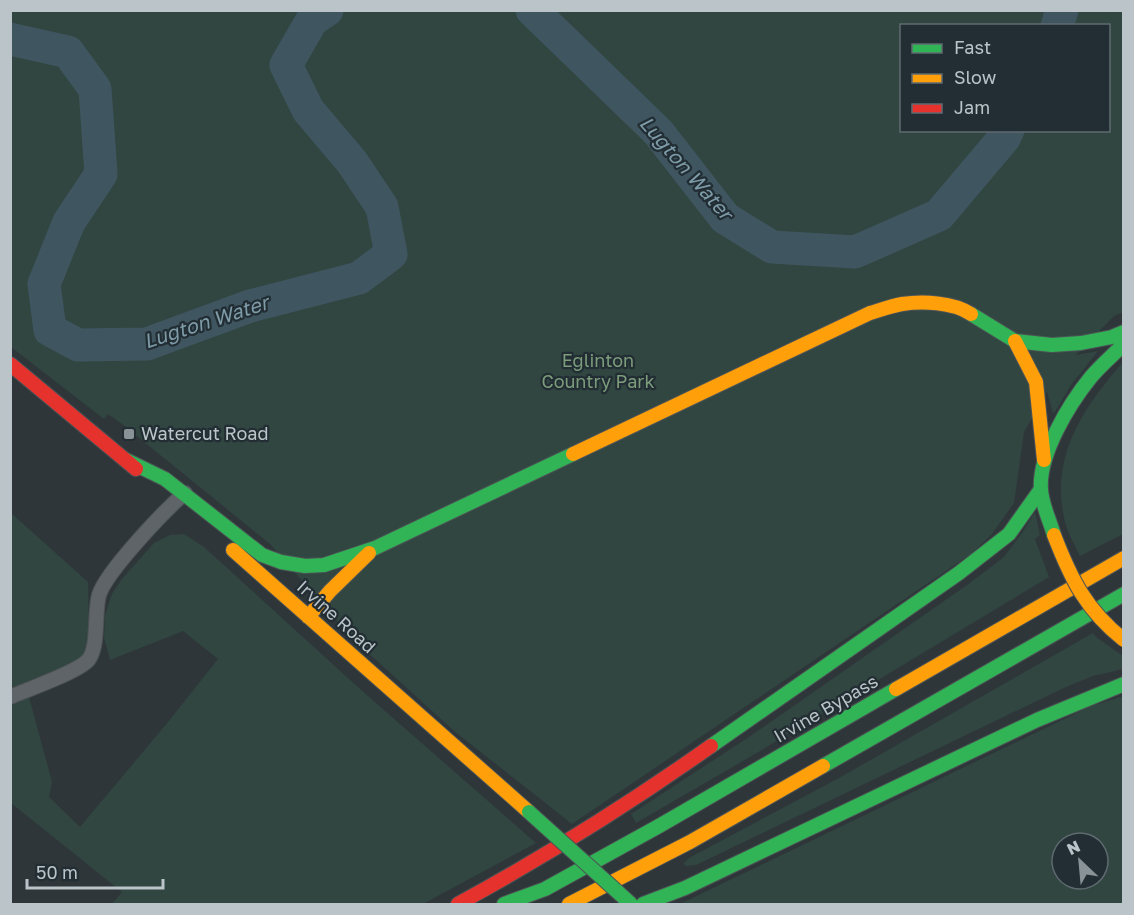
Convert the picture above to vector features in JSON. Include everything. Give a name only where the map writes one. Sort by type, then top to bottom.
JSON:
[{"type":"main road","points":[[292,587],[324,565],[375,548],[870,313],[901,304],[919,303],[944,305],[967,311],[1015,341],[1036,382],[1044,464],[1041,489],[1054,535],[1075,588],[1108,628],[1124,640]]},
{"type":"main road","points":[[1015,341],[1052,345],[1081,344],[1124,332]]},
{"type":"main road","points":[[1044,464],[1058,430],[1077,396],[1091,377],[1124,344]]},
{"type":"main road","name":"Irvine Road","points":[[10,364],[126,460],[180,497],[292,587],[308,617],[632,904]]},
{"type":"main road","points":[[458,904],[529,865],[639,797],[949,580],[1009,534],[1041,489]]},
{"type":"main road","points":[[180,497],[262,555],[292,565],[324,565]]},
{"type":"main road","points":[[308,617],[330,591],[375,548]]},
{"type":"main road","name":"Irvine Bypass","points":[[504,904],[545,888],[769,764],[1124,558]]},
{"type":"main road","points":[[569,904],[690,842],[1124,594]]},
{"type":"main road","points":[[643,904],[686,888],[1037,720],[1124,684]]},
{"type":"street","points":[[10,697],[78,667],[89,659],[94,647],[95,617],[99,594],[114,569],[180,497]]},
{"type":"green space","name":"Eglinton Country Park","points":[[10,11],[1123,11],[1123,312],[1114,316],[1076,355],[1098,351],[1071,385],[1055,412],[1053,413],[1047,392],[1024,432],[1014,503],[992,534],[971,554],[572,824],[454,731],[353,639],[270,544],[122,424],[108,414],[104,419],[11,347]]},
{"type":"green space","points":[[1123,362],[1123,534],[1080,556],[1066,526],[1061,498],[1066,455],[1083,416],[1108,379]]},
{"type":"green space","points":[[1035,512],[1040,535],[1035,539],[1049,577],[636,823],[631,814],[749,737],[1004,557]]},
{"type":"green space","points":[[11,513],[88,582],[89,634],[83,657],[58,672],[11,690]]},
{"type":"green space","points":[[184,534],[204,547],[360,689],[536,843],[423,904],[112,904],[122,892],[11,803],[11,705],[29,697],[52,782],[49,797],[80,827],[218,659],[183,631],[110,660],[104,638],[105,615],[112,594],[121,580],[154,543],[170,535]]},
{"type":"green space","points":[[1093,633],[1123,656],[1123,669],[1093,676],[1066,687],[696,865],[685,866],[684,863],[689,858],[839,778]]},
{"type":"green space","points":[[1123,696],[1123,904],[680,904],[1089,707]]},
{"type":"waterway","name":"Lugton Water","points":[[10,39],[68,52],[95,89],[101,174],[69,222],[44,284],[50,330],[78,345],[147,344],[250,306],[359,278],[391,254],[382,207],[352,162],[308,110],[286,65],[312,20],[327,10]]},
{"type":"waterway","name":"Lugton Water","points":[[532,10],[658,132],[725,218],[772,247],[855,252],[939,215],[1007,132]]},
{"type":"waterway","name":"Lugton Water","points":[[1058,24],[1062,10]]},
{"type":"traffic: fast","points":[[971,314],[1015,341],[1052,345],[1081,343],[1112,337],[1124,332]]},
{"type":"traffic: fast","points":[[1054,535],[1044,507],[1041,490],[1044,461],[1057,430],[1082,388],[1124,344]]},
{"type":"traffic: fast","points":[[126,460],[165,479],[262,555],[281,562],[305,566],[324,565],[375,548],[573,454]]},
{"type":"traffic: fast","points":[[711,746],[959,573],[1009,534],[1041,489]]},
{"type":"traffic: fast","points":[[823,766],[1124,594]]},
{"type":"traffic: fast","points":[[643,904],[685,888],[1037,720],[1124,684]]},
{"type":"traffic: fast","points":[[504,904],[545,889],[896,689]]},
{"type":"traffic: fast","points":[[529,812],[631,904]]},
{"type":"traffic: slow","points":[[573,454],[870,313],[902,304],[928,303],[955,307],[971,314]]},
{"type":"traffic: slow","points":[[1015,341],[1036,382],[1044,460]]},
{"type":"traffic: slow","points":[[1054,535],[1081,593],[1099,617],[1124,640]]},
{"type":"traffic: slow","points":[[233,550],[529,812]]},
{"type":"traffic: slow","points":[[308,617],[330,591],[369,553]]},
{"type":"traffic: slow","points":[[896,689],[1124,558]]},
{"type":"traffic: slow","points":[[569,904],[690,842],[823,766]]},
{"type":"traffic: jam","points":[[10,364],[136,469]]},
{"type":"traffic: jam","points":[[458,904],[587,829],[711,746]]},
{"type":"place","name":"Watercut Road","points":[[129,434]]}]
